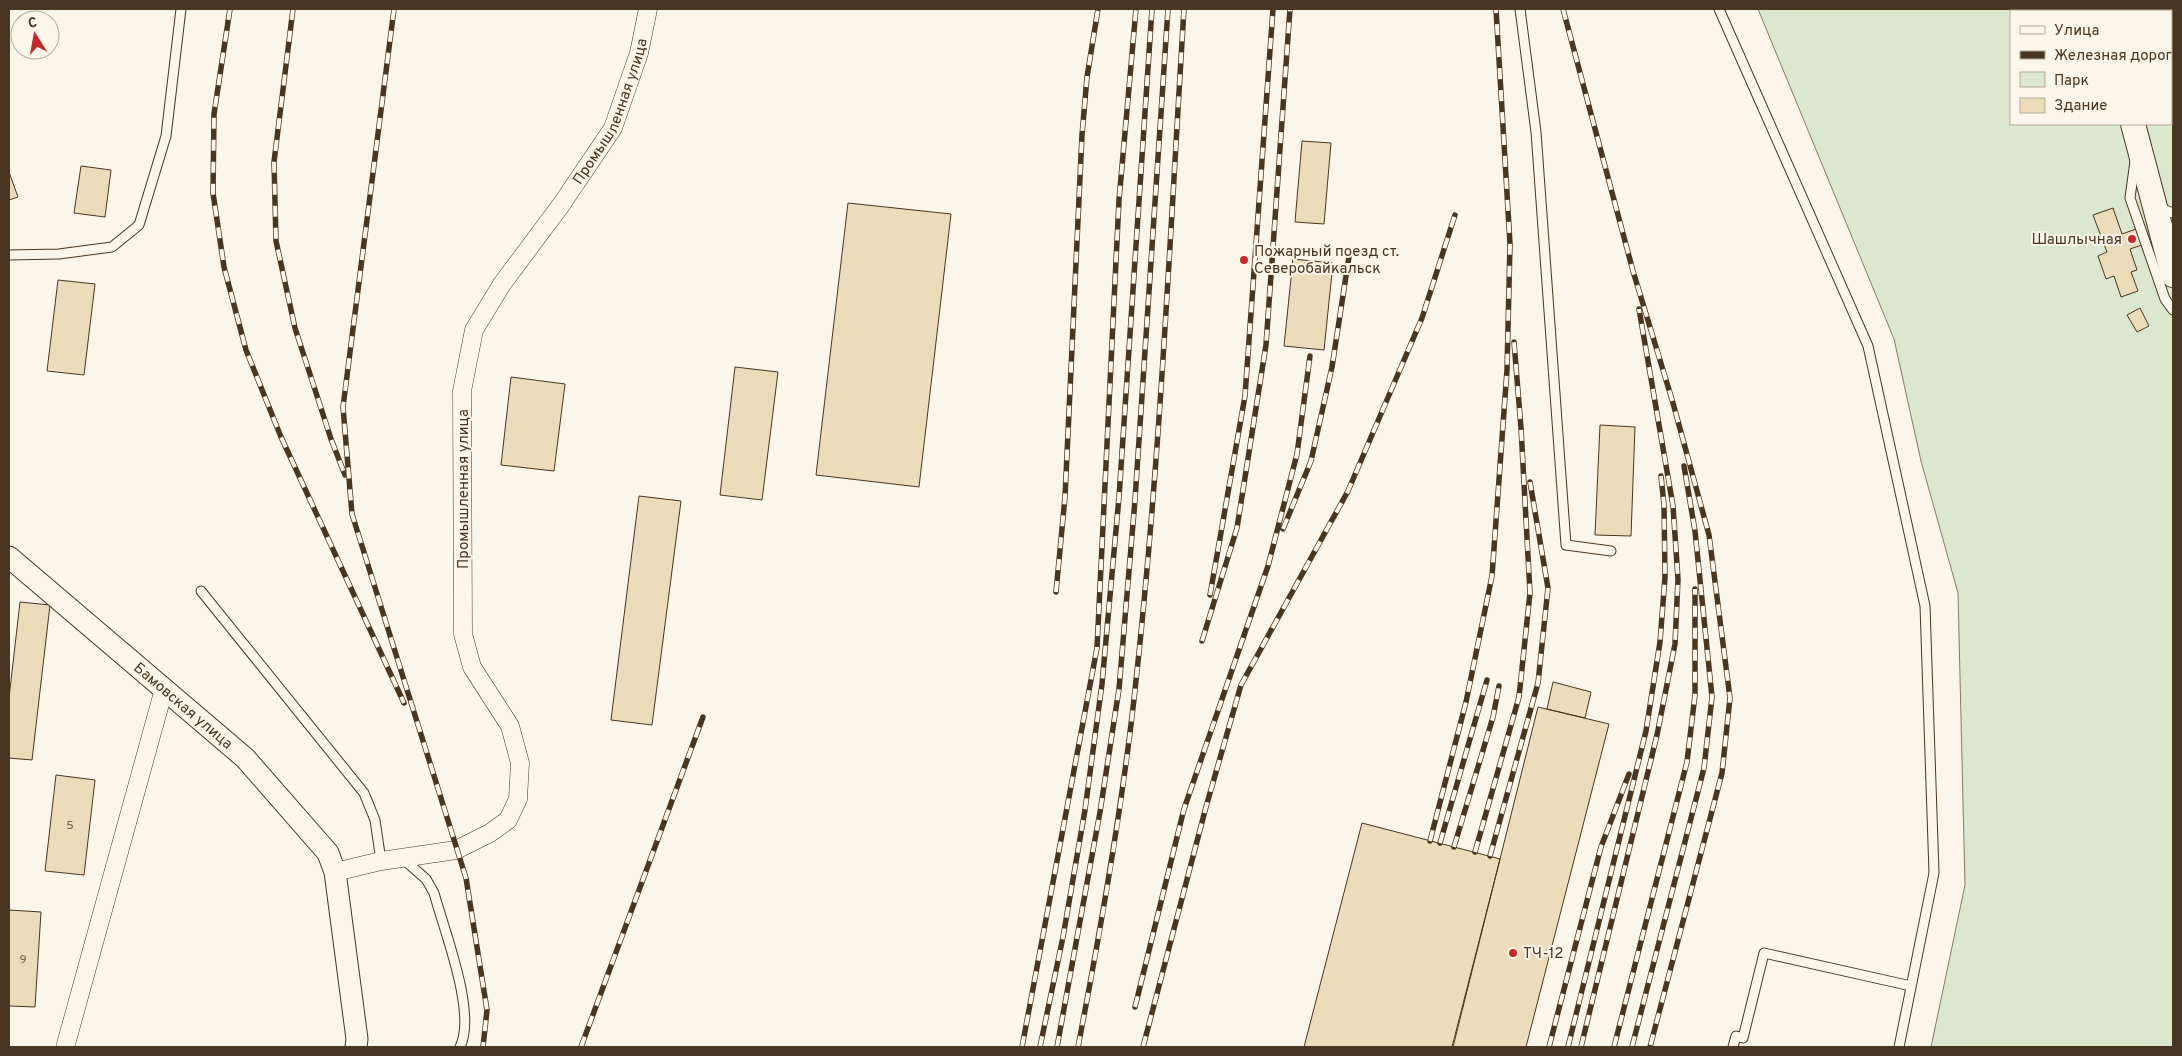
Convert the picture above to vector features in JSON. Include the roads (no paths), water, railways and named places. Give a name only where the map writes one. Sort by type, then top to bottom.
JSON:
[{"type":"main road","points":[[2136,133],[2164,210],[2173,275]]},
{"type":"street","name":"Промышленная улица","points":[[335,872],[381,860],[456,850],[482,837],[508,820],[518,799],[520,764],[510,726],[472,667],[463,634],[462,391],[474,330],[502,284],[561,205],[613,128],[639,53],[648,9]]},
{"type":"street","name":"Бамовская улица","points":[[9,557],[246,758],[328,853],[335,872],[357,1039],[356,1047]]},
{"type":"street","points":[[66,1044],[164,689]]},
{"type":"lane","points":[[9,254],[59,254],[112,247],[139,225],[166,136],[181,9]]},
{"type":"lane","points":[[1520,9],[1536,132],[1566,545],[1610,551]]},
{"type":"lane","points":[[1718,9],[1868,346],[1925,606],[1934,873],[1899,1047]]},
{"type":"lane","points":[[2136,133],[2130,198],[2165,299],[2173,310]]},
{"type":"lane","points":[[201,591],[364,794],[374,820],[381,860]]},
{"type":"lane","points":[[402,858],[426,879],[434,893],[465,1003],[463,1040],[460,1047]]},
{"type":"lane","points":[[1733,1047],[1736,1036],[1743,1038],[1764,953],[1911,986]]},
{"type":"railway","points":[[230,9],[214,114],[213,193],[224,267],[246,350],[281,437],[404,703]]},
{"type":"railway","points":[[293,9],[274,162],[276,241],[295,328],[331,439],[345,475]]},
{"type":"railway","points":[[394,9],[343,407],[352,514],[466,878],[487,1010],[483,1047]]},
{"type":"railway","points":[[1056,592],[1065,497],[1082,135],[1087,77],[1098,9]]},
{"type":"railway","points":[[1022,1047],[1097,648],[1119,200],[1136,9]]},
{"type":"railway","points":[[1040,1047],[1063,937],[1085,810],[1102,684],[1119,497],[1152,9]]},
{"type":"railway","points":[[1057,1047],[1100,812],[1119,689],[1135,500],[1168,9]]},
{"type":"railway","points":[[1078,1047],[1103,913],[1117,824],[1130,735],[1144,605],[1164,350],[1184,9]]},
{"type":"railway","points":[[1210,595],[1245,396],[1273,9]]},
{"type":"railway","points":[[1202,641],[1237,528],[1266,345],[1290,9]]},
{"type":"railway","points":[[1430,841],[1466,702],[1492,576],[1507,370],[1510,244],[1496,9]]},
{"type":"railway","points":[[1563,9],[1633,271],[1673,403],[1709,535],[1730,698],[1722,773],[1650,1047]]},
{"type":"railway","points":[[1143,1047],[1206,807],[1241,685],[1348,491],[1422,318],[1455,215]]},
{"type":"railway","points":[[1283,529],[1311,461],[1332,367],[1350,250]]},
{"type":"railway","points":[[1581,1047],[1657,735],[1675,644],[1678,579],[1673,506],[1639,309]]},
{"type":"railway","points":[[1475,852],[1519,697],[1530,593],[1521,428],[1514,342]]},
{"type":"railway","points":[[1135,1007],[1184,809],[1268,566],[1297,454],[1310,356]]},
{"type":"railway","points":[[1632,1047],[1704,768],[1712,697],[1695,531],[1684,466]]},
{"type":"railway","points":[[1568,1047],[1646,731],[1660,642],[1665,577],[1664,505],[1661,476]]},
{"type":"railway","points":[[1490,856],[1538,683],[1548,588],[1530,482]]},
{"type":"railway","points":[[1614,1047],[1687,762],[1695,695],[1695,589]]},
{"type":"railway","points":[[1440,843],[1487,680]]},
{"type":"railway","points":[[1454,847],[1493,717],[1499,686]]},
{"type":"railway","points":[[581,1047],[703,717]]},
{"type":"railway","points":[[1549,1047],[1601,847],[1629,774]]},
{"type":"place","name":"Шашлычная","points":[[2132,239]]},
{"type":"place","name":"Пожарный поезд ст. Северобайкальск","points":[[1244,260]]},
{"type":"place","name":"ТЧ-12","points":[[1513,953]]}]
